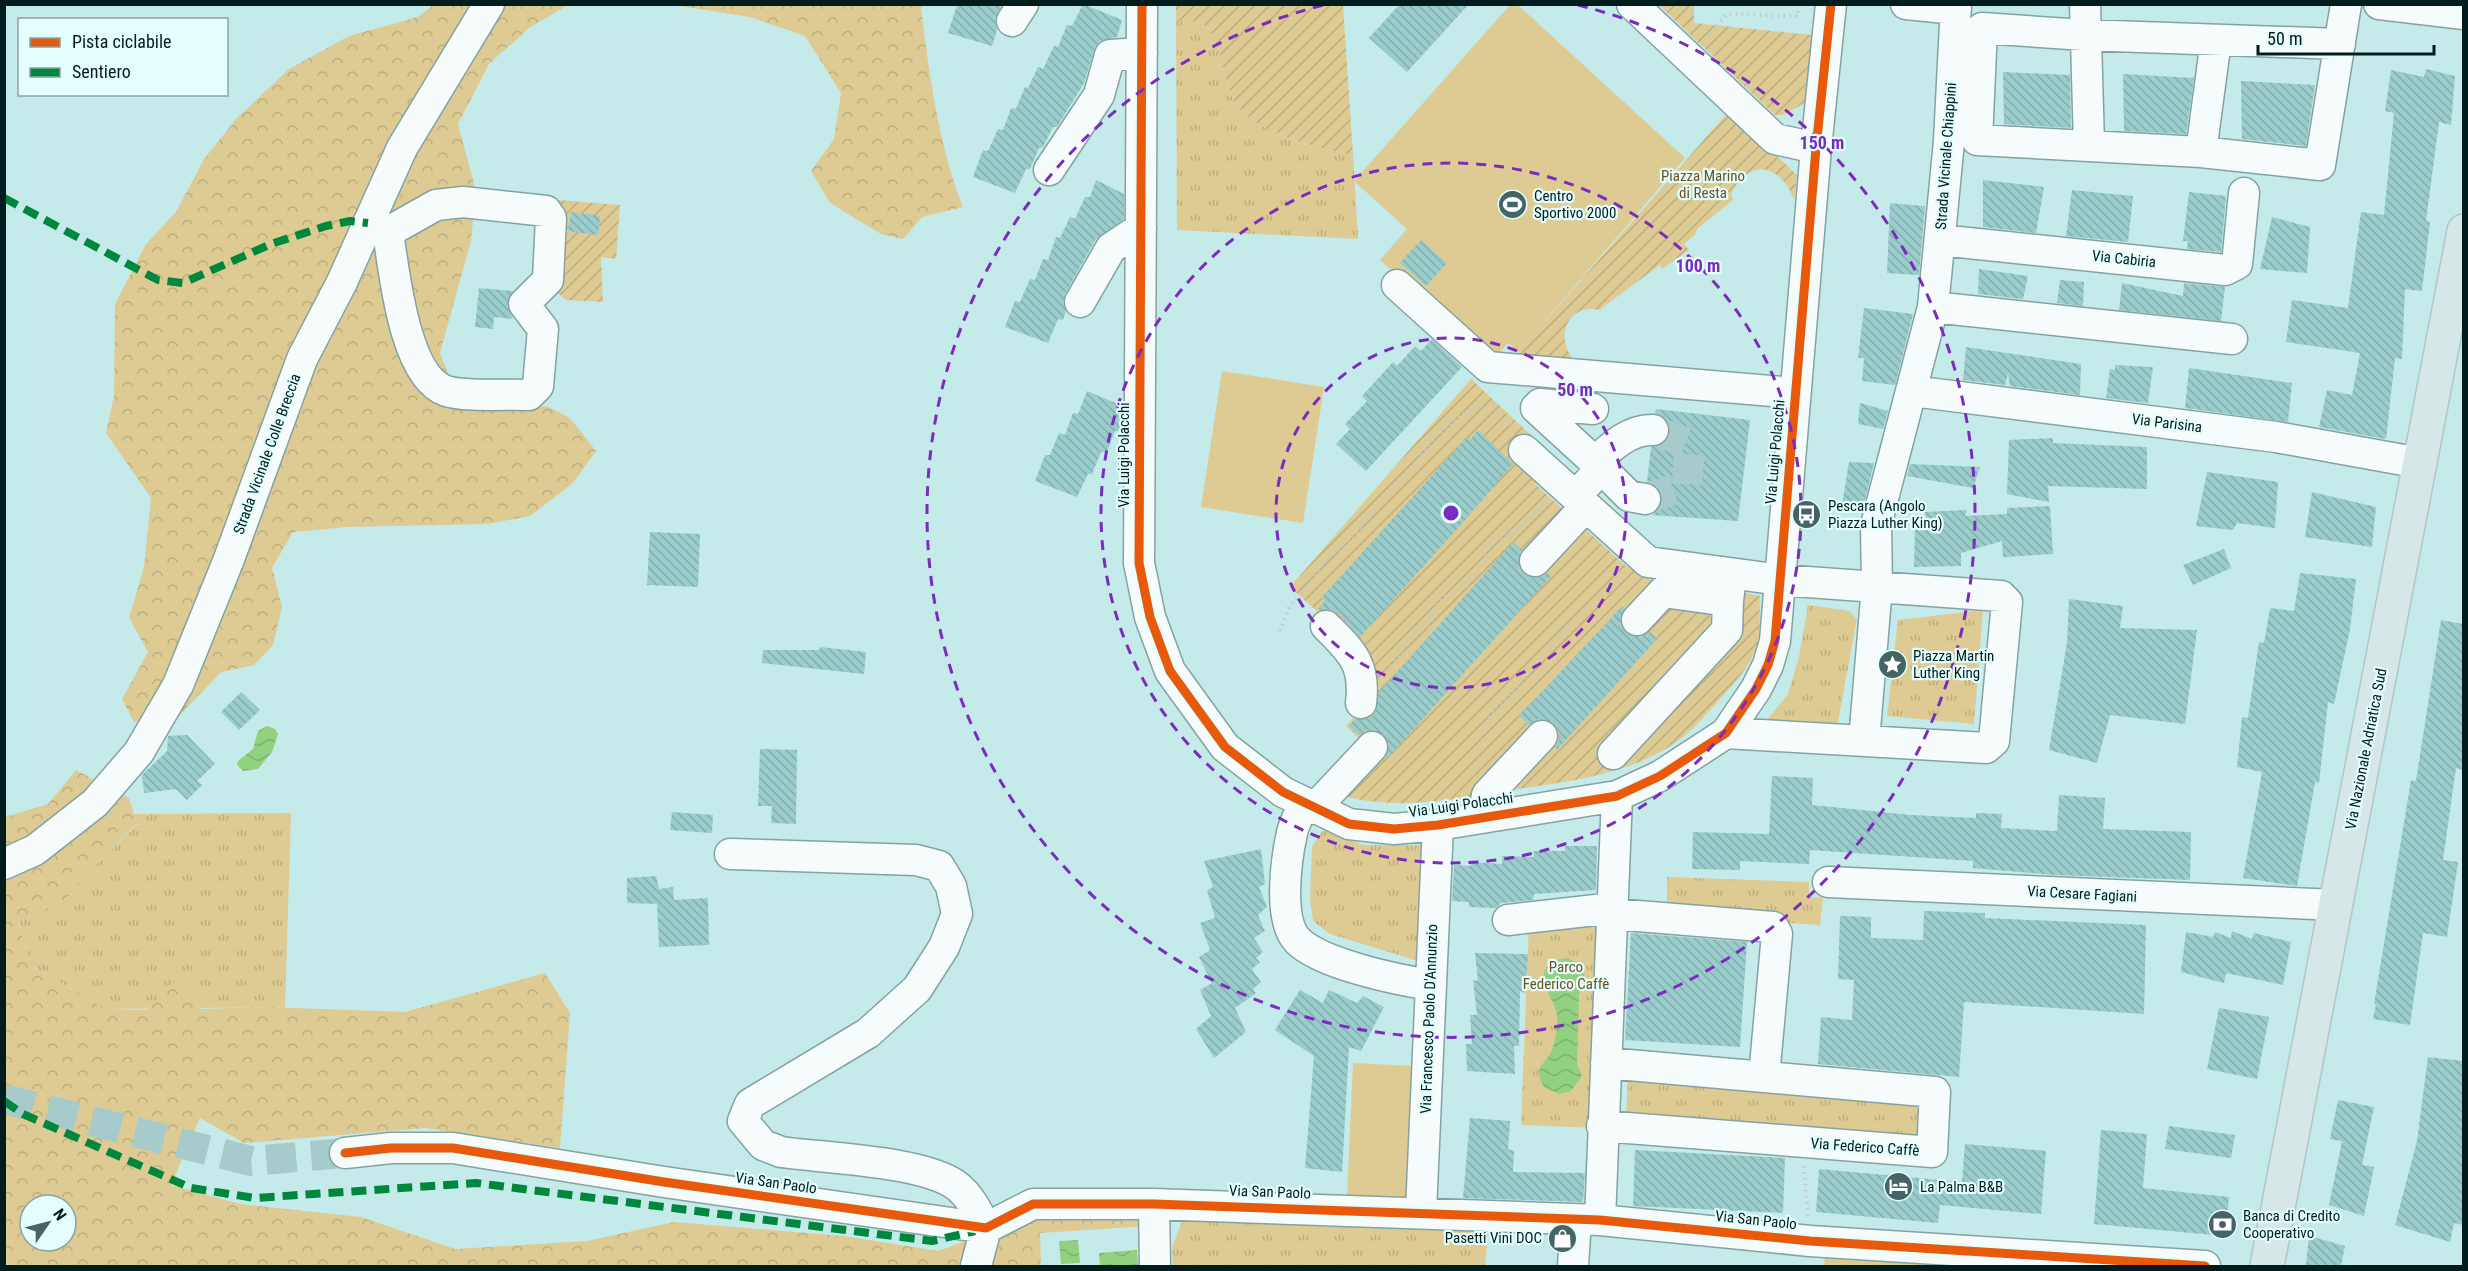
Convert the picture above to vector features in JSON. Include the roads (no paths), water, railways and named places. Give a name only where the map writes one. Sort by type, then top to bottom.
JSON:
[{"type":"main road","name":"Via Nazionale Adriatica Sud","points":[[2267,1266],[2463,231]]},
{"type":"street","name":"Strada Vicinale Colle Breccia","points":[[4,864],[35,850],[95,803],[139,752],[178,685],[229,559],[302,359],[378,228],[402,148],[489,4]]},
{"type":"street","name":"Via Luigi Polacchi","points":[[1142,4],[1139,563],[1150,617],[1170,671],[1225,747],[1283,792],[1309,806],[1349,824],[1394,829],[1438,825],[1617,796],[1660,776],[1726,733],[1744,709],[1768,665],[1775,641],[1816,148],[1831,4]]},
{"type":"street","points":[[1632,4],[1775,139],[1816,148]]},
{"type":"street","points":[[1906,4],[1956,7]]},
{"type":"street","points":[[2085,4],[2084,35],[2089,145]]},
{"type":"street","points":[[2340,44],[2084,35],[1982,28],[1977,140],[2201,152],[2320,165],[2340,44],[2346,4]]},
{"type":"street","points":[[2379,4],[2463,14]]},
{"type":"street","name":"Strada Vicinale Chiappini","points":[[1877,586],[1876,525],[1933,307],[1949,141],[1956,7]]},
{"type":"street","points":[[2201,152],[2216,40]]},
{"type":"street","points":[[1049,170],[1099,95],[1110,55],[1142,53]]},
{"type":"street","name":"Via Cabiria","points":[[1940,240],[2225,270],[2237,264],[2244,193]]},
{"type":"street","points":[[464,202],[546,211],[551,218],[548,280],[524,304],[543,329],[538,386],[529,395],[445,391],[427,377],[410,342],[378,228],[436,205],[464,202]]},
{"type":"street","points":[[1080,302],[1111,248],[1141,228]]},
{"type":"street","points":[[1397,285],[1488,367],[1795,393]]},
{"type":"street","points":[[1933,307],[2232,339]]},
{"type":"street","name":"Via Parisina","points":[[1912,391],[2276,437],[2420,463]]},
{"type":"street","points":[[1535,561],[1576,510],[1594,476],[1596,463],[1607,449],[1641,429],[1653,430]]},
{"type":"street","points":[[1568,438],[1629,496],[1645,499]]},
{"type":"street","points":[[1529,450],[1576,510],[1648,562],[1730,587]]},
{"type":"street","points":[[1637,620],[1663,592],[1730,587],[1780,580],[2001,596],[2007,602],[1994,741],[1986,748],[1726,733]]},
{"type":"street","points":[[1864,741],[1877,586]]},
{"type":"street","points":[[1613,754],[1727,630],[1730,587]]},
{"type":"street","points":[[1326,626],[1352,651],[1361,668],[1362,694]]},
{"type":"street","points":[[1483,817],[1487,795],[1542,736]]},
{"type":"street","points":[[1372,747],[1309,806],[1292,832],[1286,917],[1295,938],[1321,955],[1396,980],[1431,985]]},
{"type":"street","points":[[1573,1266],[1588,1220],[1602,1126],[1617,796]]},
{"type":"street","name":"Via Francesco Paolo D'Annunzio","points":[[1421,1212],[1438,825]]},
{"type":"street","points":[[730,854],[916,860],[939,866],[951,886],[957,914],[944,946],[917,988],[868,1033],[750,1104],[743,1121],[763,1145],[781,1152],[928,1173],[957,1186],[973,1203],[986,1228],[976,1266]]},
{"type":"street","name":"Via Cesare Fagiani","points":[[1828,882],[2336,905]]},
{"type":"street","points":[[1508,920],[1613,911],[1773,927],[1778,934],[1764,1077]]},
{"type":"street","name":"Via Federico Caffè","points":[[1602,1126],[1932,1152],[1935,1092],[1606,1063]]},
{"type":"street","name":"Via San Paolo","points":[[345,1153],[391,1148],[453,1148],[664,1182],[986,1228],[1033,1204],[1154,1204],[1421,1212],[1588,1220],[1807,1254],[2205,1266]]},
{"type":"street","points":[[1154,1204],[1155,1266]]},
{"type":"water","points":[[267,726],[275,729],[278,734],[272,752],[258,769],[243,771],[237,765],[238,761],[253,749],[258,731]]},
{"type":"water","points":[[1568,958],[1580,965],[1585,977],[1579,994],[1577,1065],[1582,1076],[1571,1091],[1559,1094],[1544,1087],[1539,1074],[1541,1066],[1552,1050],[1557,1025],[1556,1009],[1546,987],[1544,973],[1555,960]]},
{"type":"water","points":[[1078,1240],[1080,1263],[1061,1264],[1059,1241]]},
{"type":"water","points":[[1137,1250],[1138,1266],[1100,1266],[1099,1253]]},
{"type":"tunnel","points":[[1645,499],[1687,485],[1690,444],[1653,430]]},
{"type":"tunnel","points":[[4,1099],[251,1161],[345,1153]]},
{"type":"place","name":"Centro Sportivo 2000","points":[[1513,205]]},
{"type":"place","name":"Pescara (Angolo Piazza Luther King)","points":[[1807,515]]},
{"type":"place","name":"Piazza Martin Luther King","points":[[1892,665]]},
{"type":"place","name":"La Palma B&B","points":[[1899,1187]]},
{"type":"place","name":"Banca di Credito Cooperativo","points":[[2222,1225]]},
{"type":"place","name":"Pasetti Vini DOC","points":[[1563,1238]]},
{"type":"park label","name":"Piazza Marino di Resta","points":[[1703,184]]},
{"type":"park label","name":"Parco Federico Caffè","points":[[1566,976]]}]
